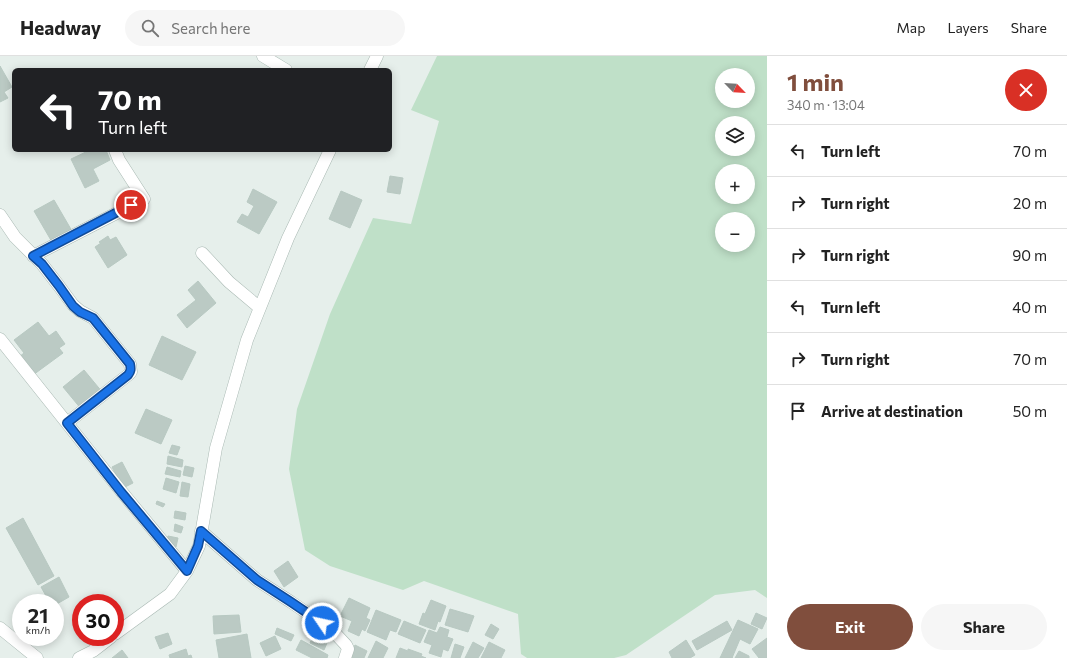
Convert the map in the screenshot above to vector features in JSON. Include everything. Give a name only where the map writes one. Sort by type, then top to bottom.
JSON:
[{"type":"street","points":[[263,56],[283,68]]},
{"type":"street","points":[[371,68],[377,56]]},
{"type":"street","points":[[33,256],[144,199],[119,160],[116,152]]},
{"type":"street","points":[[124,627],[170,594],[187,571],[198,546],[216,448],[247,340],[288,238],[329,152]]},
{"type":"street","points":[[0,215],[15,238],[42,264],[73,306],[80,312],[93,318],[130,364],[131,372],[128,375],[67,423]]},
{"type":"street","points":[[202,253],[230,282],[260,308]]},
{"type":"street","points":[[0,339],[121,492],[187,571]]},
{"type":"street","points":[[201,531],[257,580],[332,630],[348,649],[345,658]]},
{"type":"street","points":[[0,628],[37,658]]},
{"type":"street","points":[[79,658],[99,646]]},
{"type":"green space","points":[[437,56],[767,56],[767,598],[755,590],[715,595],[626,655],[614,658],[527,658],[521,654],[518,614],[424,581],[403,590],[330,566],[305,550],[289,469],[297,409],[330,314],[373,218],[411,224],[439,121],[411,110]]},
{"type":"building","points":[[0,66],[12,87],[4,92],[8,98],[0,102]]},
{"type":"building","points":[[86,152],[107,152],[110,160],[93,169],[99,181],[85,188],[71,159]]},
{"type":"building","points":[[390,176],[403,178],[400,194],[387,192]]},
{"type":"building","points":[[253,189],[277,202],[259,234],[237,222],[242,214],[248,217],[254,206],[247,202]]},
{"type":"building","points":[[341,191],[362,200],[350,228],[329,219]]},
{"type":"building","points":[[54,200],[72,231],[52,242],[34,211]]},
{"type":"building","points":[[108,236],[110,240],[116,237],[127,255],[108,268],[95,247],[101,243],[99,242]]},
{"type":"building","points":[[198,281],[216,303],[187,328],[177,315],[196,300],[188,290]]},
{"type":"building","points":[[38,322],[49,336],[56,331],[65,344],[59,348],[63,353],[33,375],[19,357],[24,353],[14,340]]},
{"type":"building","points":[[162,336],[196,352],[182,380],[149,365]]},
{"type":"building","points":[[84,370],[103,393],[82,410],[63,387]]},
{"type":"building","points":[[146,409],[172,420],[161,444],[135,433]]},
{"type":"building","points":[[172,445],[180,447],[177,455],[169,453]]},
{"type":"building","points":[[168,456],[183,460],[182,467],[167,464]]},
{"type":"building","points":[[122,462],[133,483],[123,488],[112,467]]},
{"type":"building","points":[[185,466],[194,468],[192,477],[183,475]]},
{"type":"building","points":[[167,467],[181,471],[180,477],[165,474]]},
{"type":"building","points":[[166,478],[179,482],[176,493],[163,489]]},
{"type":"building","points":[[182,482],[190,484],[188,497],[180,496]]},
{"type":"building","points":[[157,501],[165,504],[163,507],[156,504]]},
{"type":"building","points":[[175,511],[186,513],[185,520],[174,518]]},
{"type":"building","points":[[23,518],[54,576],[38,585],[6,528]]},
{"type":"building","points":[[175,524],[183,527],[181,533],[174,531]]},
{"type":"building","points":[[168,536],[178,538],[176,547],[166,545]]},
{"type":"building","points":[[288,561],[298,577],[284,587],[274,571]]},
{"type":"building","points":[[59,577],[69,597],[64,600],[64,594],[45,594],[41,587]]},
{"type":"building","points":[[349,598],[370,608],[366,618],[370,620],[365,631],[362,629],[359,636],[348,631],[352,621],[340,616]]},
{"type":"building","points":[[431,600],[446,606],[440,622],[438,621],[435,630],[419,624],[423,613],[425,614]]},
{"type":"building","points":[[450,609],[474,616],[468,632],[445,625]]},
{"type":"building","points":[[376,610],[401,620],[396,632],[390,630],[386,640],[367,632]]},
{"type":"building","points":[[756,613],[767,618],[762,629],[751,624]]},
{"type":"building","points":[[239,615],[241,632],[214,634],[213,616]]},
{"type":"building","points":[[738,620],[758,629],[750,644],[740,639],[732,658],[720,658]]},
{"type":"building","points":[[404,621],[426,630],[420,643],[398,634]]},
{"type":"building","points":[[727,621],[732,630],[697,650],[692,641]]},
{"type":"building","points":[[491,624],[499,629],[493,639],[485,635]]},
{"type":"building","points":[[440,627],[449,630],[447,637],[453,639],[448,651],[443,649],[441,657],[429,653],[432,645],[424,642],[429,630],[437,633]]},
{"type":"building","points":[[277,628],[294,635],[291,641],[275,634]]},
{"type":"building","points":[[168,633],[172,644],[160,649],[155,637]]},
{"type":"building","points":[[247,634],[251,658],[219,658],[216,640]]},
{"type":"building","points":[[275,636],[281,649],[266,656],[260,643]]},
{"type":"building","points":[[313,636],[327,643],[324,650],[310,643]]},
{"type":"building","points":[[767,638],[767,658],[759,658],[752,649]]},
{"type":"building","points":[[301,640],[328,655],[327,658],[312,658],[296,650]]},
{"type":"building","points":[[686,640],[695,655],[690,658],[672,658],[669,652]]},
{"type":"building","points":[[376,641],[388,648],[383,658],[368,658]]},
{"type":"building","points":[[473,642],[484,648],[478,658],[465,658]]},
{"type":"building","points":[[489,642],[505,650],[501,658],[481,658]]},
{"type":"building","points":[[455,644],[464,647],[460,658],[451,658]]},
{"type":"building","points":[[355,645],[367,651],[364,658],[349,658]]},
{"type":"building","points":[[400,648],[422,654],[421,656],[426,658],[396,658]]},
{"type":"building","points":[[186,649],[188,656],[191,655],[192,658],[170,658],[169,655]]},
{"type":"building","points":[[122,650],[128,658],[112,658]]},
{"type":"building","points":[[739,651],[749,656],[749,658],[735,658]]},
{"type":"route","points":[[131,205],[33,256],[42,264],[73,306],[80,312],[93,318],[130,364],[131,368],[131,372],[128,375],[67,423],[121,492],[187,571],[198,546],[201,531],[257,580],[322,623]]}]
